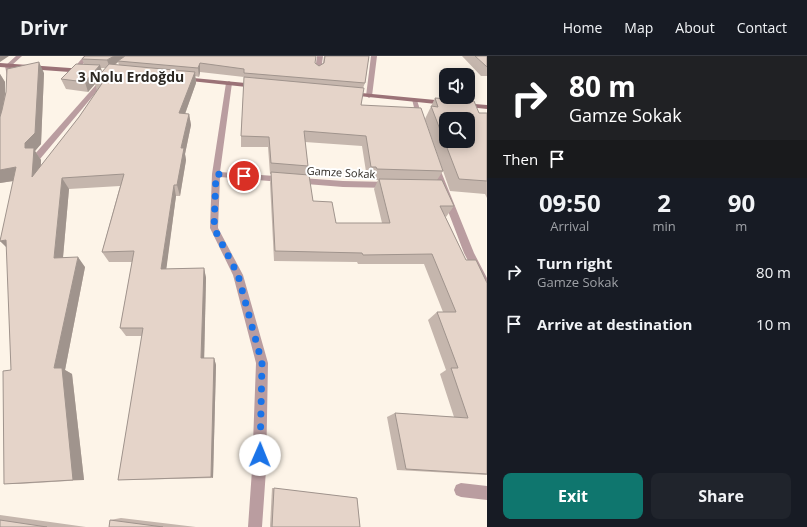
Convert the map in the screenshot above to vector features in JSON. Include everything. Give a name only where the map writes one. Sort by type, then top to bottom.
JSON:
[{"type":"street","points":[[8,66],[19,56]]},
{"type":"street","points":[[75,70],[87,56]]},
{"type":"street","points":[[318,72],[320,56]]},
{"type":"street","points":[[369,96],[374,56]]},
{"type":"street","points":[[0,65],[89,71]]},
{"type":"street","points":[[8,66],[9,80]]},
{"type":"street","points":[[37,157],[107,72]]},
{"type":"street","points":[[176,78],[260,86]]},
{"type":"street","points":[[229,83],[216,174],[214,228],[238,275],[262,363],[256,527]]},
{"type":"street","points":[[346,94],[439,102]]},
{"type":"street","points":[[414,100],[422,128]]},
{"type":"street","points":[[458,104],[487,107]]},
{"type":"street","points":[[431,157],[438,186],[469,253],[487,287]]},
{"type":"street","name":"Gamze Sokak","points":[[216,174],[343,184],[396,185]]},
{"type":"street","points":[[461,490],[487,493]]},
{"type":"building","points":[[85,56],[114,56],[107,60],[82,59]]},
{"type":"building","points":[[125,56],[316,56],[315,63],[319,66],[324,63],[325,56],[369,56],[365,83],[244,73],[244,69],[200,63],[198,68],[118,61]]},
{"type":"building","points":[[475,56],[487,56],[487,67],[486,66]]},
{"type":"building","points":[[39,62],[35,133],[25,143],[25,148],[34,148],[32,177],[79,117],[103,82],[94,81],[109,64],[195,72],[179,113],[189,114],[181,148],[184,148],[177,185],[174,185],[161,269],[204,268],[201,358],[214,358],[211,477],[118,480],[143,328],[120,328],[134,251],[102,252],[124,174],[62,178],[54,258],[78,257],[54,368],[62,368],[73,480],[4,484],[3,371],[11,370],[6,240],[0,241],[16,167],[0,170],[0,117],[6,92],[7,69]]},
{"type":"building","points":[[76,64],[100,65],[85,82],[61,79]]},
{"type":"building","points":[[244,77],[364,88],[361,105],[421,108],[443,171],[377,169],[376,167],[371,167],[366,136],[304,131],[308,166],[271,163],[269,137],[241,136]]},
{"type":"building","points":[[435,98],[439,98],[439,104],[475,103],[479,113],[487,113],[487,181],[459,179],[447,148],[475,148],[475,112],[439,112],[439,127],[431,106],[438,107]]},
{"type":"building","points":[[271,172],[309,175],[313,201],[332,202],[336,223],[390,223],[379,179],[442,180],[454,206],[440,206],[466,260],[476,260],[487,283],[487,474],[406,469],[395,413],[468,418],[451,368],[458,368],[437,312],[456,312],[432,254],[363,255],[362,253],[275,251]]},
{"type":"building","points":[[274,488],[357,498],[360,527],[272,527]]},
{"type":"building","points":[[0,520],[47,527],[0,527]]},
{"type":"building","points":[[110,520],[163,527],[109,527]]},
{"type":"district","name":"3 Nolu Erdoğdu","points":[[131,76]]},
{"type":"route","points":[[244,176],[216,174],[214,228],[238,275],[262,363],[260,455]]}]
